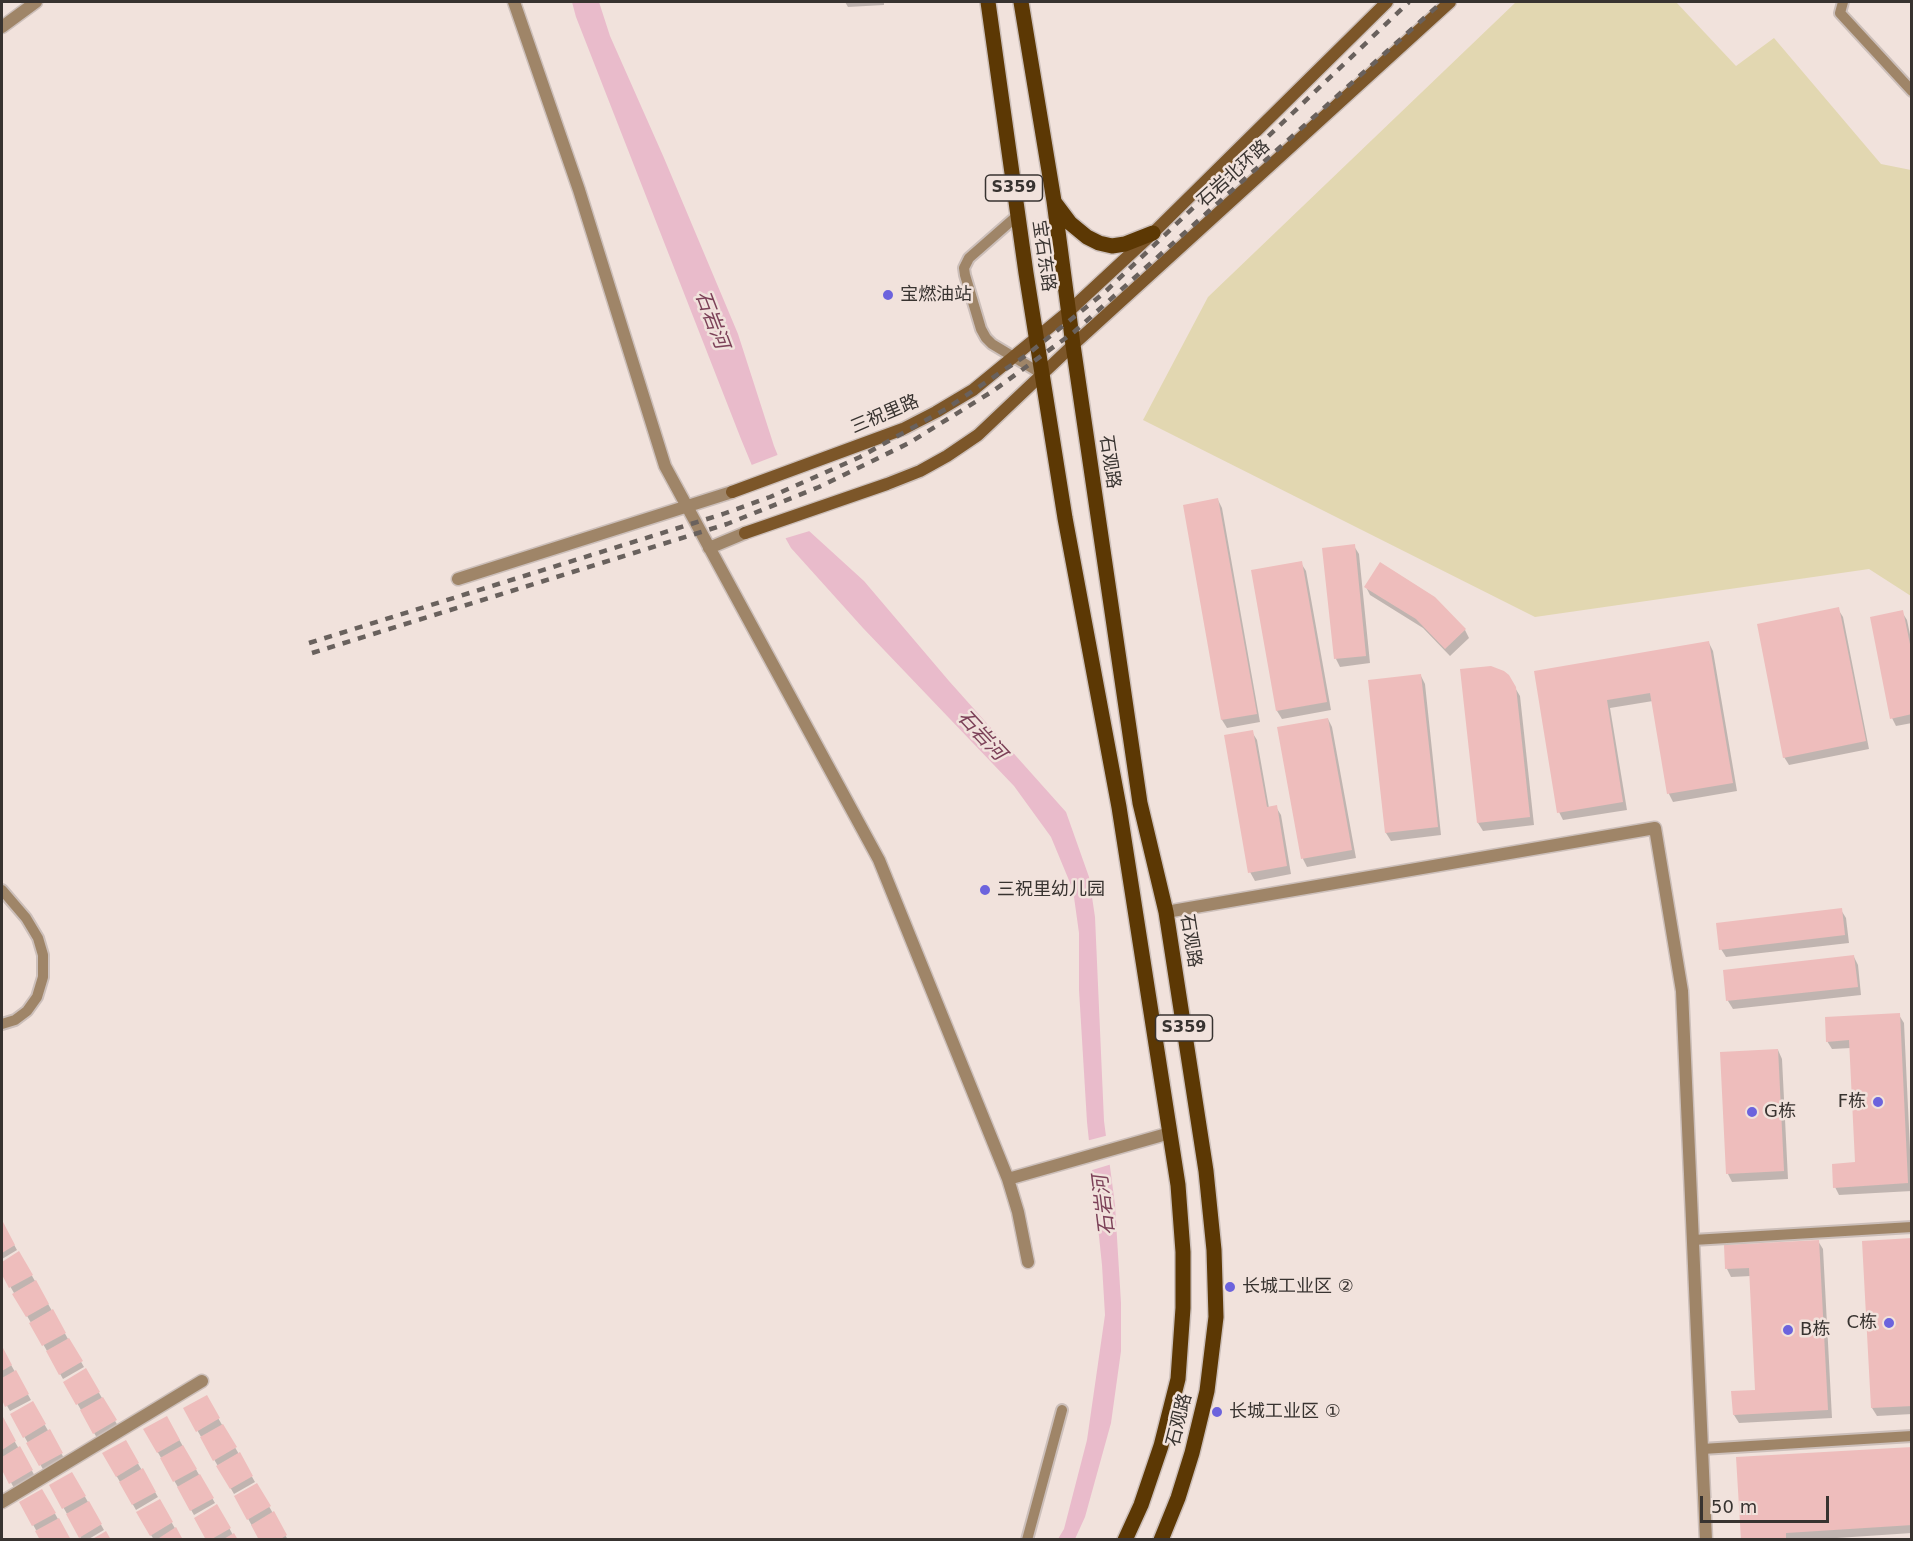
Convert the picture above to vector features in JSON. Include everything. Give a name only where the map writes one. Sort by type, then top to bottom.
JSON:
[{"type":"main road","name":"宝石东路","points":[[988,2],[1042,374]]},
{"type":"main road","name":"宝石东路","points":[[1021,2],[1054,201],[1072,345]]},
{"type":"main road","name":"石岩北环路","points":[[1036,339],[1153,232],[1387,2]]},
{"type":"main road","name":"石岩北环路","points":[[1042,374],[1450,2]]},
{"type":"main road","points":[[1054,201],[1070,223],[1087,237],[1099,243],[1112,246],[1125,244],[1153,232]]},
{"type":"main road","name":"三祝里路","points":[[732,492],[903,429],[973,390],[1036,339]]},
{"type":"main road","name":"石观路","points":[[1072,345],[1140,803],[1166,912],[1206,1171],[1214,1251],[1216,1317],[1207,1391],[1178,1498],[1161,1539]]},
{"type":"main road","points":[[745,533],[920,471],[978,435],[1042,374]]},
{"type":"main road","name":"石观路","points":[[1042,374],[1065,518],[1119,807],[1178,1185],[1183,1252],[1183,1308],[1178,1379],[1161,1446],[1141,1505],[1125,1539]]},
{"type":"street","points":[[2,27],[36,2]]},
{"type":"street","points":[[514,2],[579,190],[665,466],[879,860],[1008,1179],[1018,1212],[1028,1262]]},
{"type":"street","points":[[458,579],[732,492]]},
{"type":"street","points":[[709,548],[745,533]]},
{"type":"street","points":[[1166,912],[1655,828],[1682,991],[1706,1539]]},
{"type":"street","points":[[1008,1179],[1170,1133]]},
{"type":"street","points":[[2,1502],[202,1381]]},
{"type":"lane","points":[[1843,2],[1840,13],[1911,91]]},
{"type":"lane","points":[[1018,215],[969,258],[964,268],[981,329],[986,338],[1042,374]]},
{"type":"lane","points":[[2,890],[26,918],[38,938],[44,955],[43,977],[37,997],[27,1011],[15,1020],[2,1024]]},
{"type":"lane","points":[[1693,1240],[1911,1227]]},
{"type":"lane","points":[[1027,1539],[1062,1410]]},
{"type":"lane","points":[[1702,1449],[1911,1436]]},
{"type":"shaded area","points":[[1516,2],[1676,2],[1736,66],[1774,38],[1881,164],[1911,170],[1911,596],[1869,569],[1535,617],[1143,420],[1208,297]]},
{"type":"water","name":"石岩河","points":[[572,2],[599,2],[610,36],[738,334],[774,446],[808,530],[864,581],[949,681],[1066,812],[1089,877],[1095,917],[1104,1121],[1115,1205],[1121,1303],[1121,1351],[1111,1423],[1085,1517],[1075,1539],[1058,1539],[1064,1529],[1087,1440],[1105,1315],[1087,1122],[1079,990],[1079,933],[1073,890],[1051,837],[1014,786],[863,628],[791,548],[772,514],[741,439]]},
{"type":"pier","points":[[780,454],[810,528],[813,530],[783,539],[749,466]]},
{"type":"pier","points":[[1109,1135],[1112,1164],[1089,1171],[1086,1141]]},
{"type":"building","points":[[1218,498],[1257,714],[1221,720],[1183,505]]},
{"type":"building","points":[[1355,544],[1366,656],[1334,659],[1322,548]]},
{"type":"building","points":[[1302,561],[1327,702],[1276,711],[1251,570]]},
{"type":"building","points":[[1380,562],[1435,597],[1466,629],[1445,649],[1416,619],[1364,587]]},
{"type":"building","points":[[1839,607],[1866,741],[1783,758],[1757,624]]},
{"type":"building","points":[[1903,610],[1912,654],[1912,714],[1890,719],[1870,617]]},
{"type":"building","points":[[1709,641],[1733,783],[1667,794],[1650,693],[1607,700],[1623,802],[1557,813],[1534,671]]},
{"type":"building","points":[[1491,666],[1509,675],[1516,687],[1530,817],[1477,823],[1460,669]]},
{"type":"building","points":[[1421,674],[1438,827],[1385,833],[1368,680]]},
{"type":"building","points":[[1328,718],[1352,850],[1301,859],[1277,727]]},
{"type":"building","points":[[1253,730],[1267,807],[1277,805],[1287,866],[1248,873],[1224,735]]},
{"type":"building","points":[[1842,908],[1845,935],[1719,950],[1716,923]]},
{"type":"building","points":[[1854,955],[1858,987],[1726,1001],[1723,970]]},
{"type":"building","name":"F栋","points":[[1900,1013],[1908,1183],[1833,1188],[1832,1164],[1855,1162],[1849,1040],[1826,1042],[1825,1017]]},
{"type":"building","name":"G栋","points":[[1778,1049],[1784,1171],[1726,1174],[1720,1052]]},
{"type":"building","points":[[2,1220],[15,1245],[2,1253]]},
{"type":"building","name":"C栋","points":[[1912,1238],[1912,1406],[1871,1408],[1862,1241]]},
{"type":"building","name":"B栋","points":[[1819,1240],[1828,1410],[1733,1415],[1731,1391],[1755,1390],[1749,1268],[1725,1269],[1724,1245]]},
{"type":"building","points":[[19,1251],[33,1275],[9,1288],[2,1275],[2,1262]]},
{"type":"building","points":[[36,1280],[49,1304],[26,1317],[12,1294]]},
{"type":"building","points":[[53,1309],[66,1333],[42,1346],[29,1323]]},
{"type":"building","points":[[69,1338],[83,1361],[59,1375],[46,1351]]},
{"type":"building","points":[[2,1346],[12,1365],[2,1371]]},
{"type":"building","points":[[86,1368],[100,1392],[76,1405],[63,1382]]},
{"type":"building","points":[[16,1370],[29,1394],[5,1407],[2,1400],[2,1378]]},
{"type":"building","points":[[207,1395],[220,1418],[196,1432],[183,1408]]},
{"type":"building","points":[[103,1397],[117,1420],[93,1434],[80,1410]]},
{"type":"building","points":[[33,1401],[46,1424],[23,1438],[10,1414]]},
{"type":"building","points":[[2,1415],[16,1441],[2,1450]]},
{"type":"building","points":[[167,1416],[180,1440],[157,1453],[143,1429]]},
{"type":"building","points":[[223,1424],[237,1447],[213,1461],[200,1437]]},
{"type":"building","points":[[50,1429],[63,1453],[39,1466],[26,1443]]},
{"type":"building","points":[[126,1440],[139,1463],[116,1477],[102,1453]]},
{"type":"building","points":[[183,1445],[197,1469],[173,1482],[160,1458]]},
{"type":"building","points":[[20,1446],[33,1470],[9,1484],[2,1470],[2,1457]]},
{"type":"building","points":[[1912,1447],[1912,1525],[1786,1533],[1786,1540],[1741,1540],[1736,1457]]},
{"type":"building","points":[[240,1452],[253,1476],[230,1489],[216,1466]]},
{"type":"building","points":[[143,1468],[156,1492],[132,1505],[119,1482]]},
{"type":"building","points":[[72,1472],[86,1496],[62,1509],[49,1485]]},
{"type":"building","points":[[200,1474],[214,1498],[190,1511],[177,1487]]},
{"type":"building","points":[[257,1483],[271,1506],[247,1520],[234,1496]]},
{"type":"building","points":[[42,1489],[56,1513],[32,1526],[19,1502]]},
{"type":"building","points":[[160,1499],[173,1522],[150,1536],[136,1512]]},
{"type":"building","points":[[89,1501],[102,1524],[79,1538],[66,1514]]},
{"type":"building","points":[[217,1504],[231,1528],[206,1540],[194,1518]]},
{"type":"building","points":[[274,1511],[287,1535],[279,1540],[259,1540],[251,1525]]},
{"type":"building","points":[[59,1518],[71,1540],[40,1540],[35,1531]]},
{"type":"building","points":[[176,1527],[183,1540],[156,1540]]},
{"type":"building","points":[[106,1531],[111,1540],[91,1540]]},
{"type":"building","points":[[234,1533],[238,1540],[222,1540]]},
{"type":"railway","points":[[309,643],[723,514],[770,497],[860,457],[946,409],[1028,354],[1105,292],[1409,2]]},
{"type":"railway","points":[[312,653],[727,524],[819,487],[909,443],[993,391],[1074,332],[1442,2]]},
{"type":"place","name":"宝燃油站","points":[[888,295]]},
{"type":"place","name":"三祝里幼儿园","points":[[985,890]]},
{"type":"place","name":"F栋","points":[[1878,1102]]},
{"type":"place","name":"G栋","points":[[1752,1112]]},
{"type":"place","name":"长城工业区 ②","points":[[1230,1287]]},
{"type":"place","name":"C栋","points":[[1889,1323]]},
{"type":"place","name":"B栋","points":[[1788,1330]]},
{"type":"place","name":"长城工业区 ①","points":[[1217,1412]]}]
